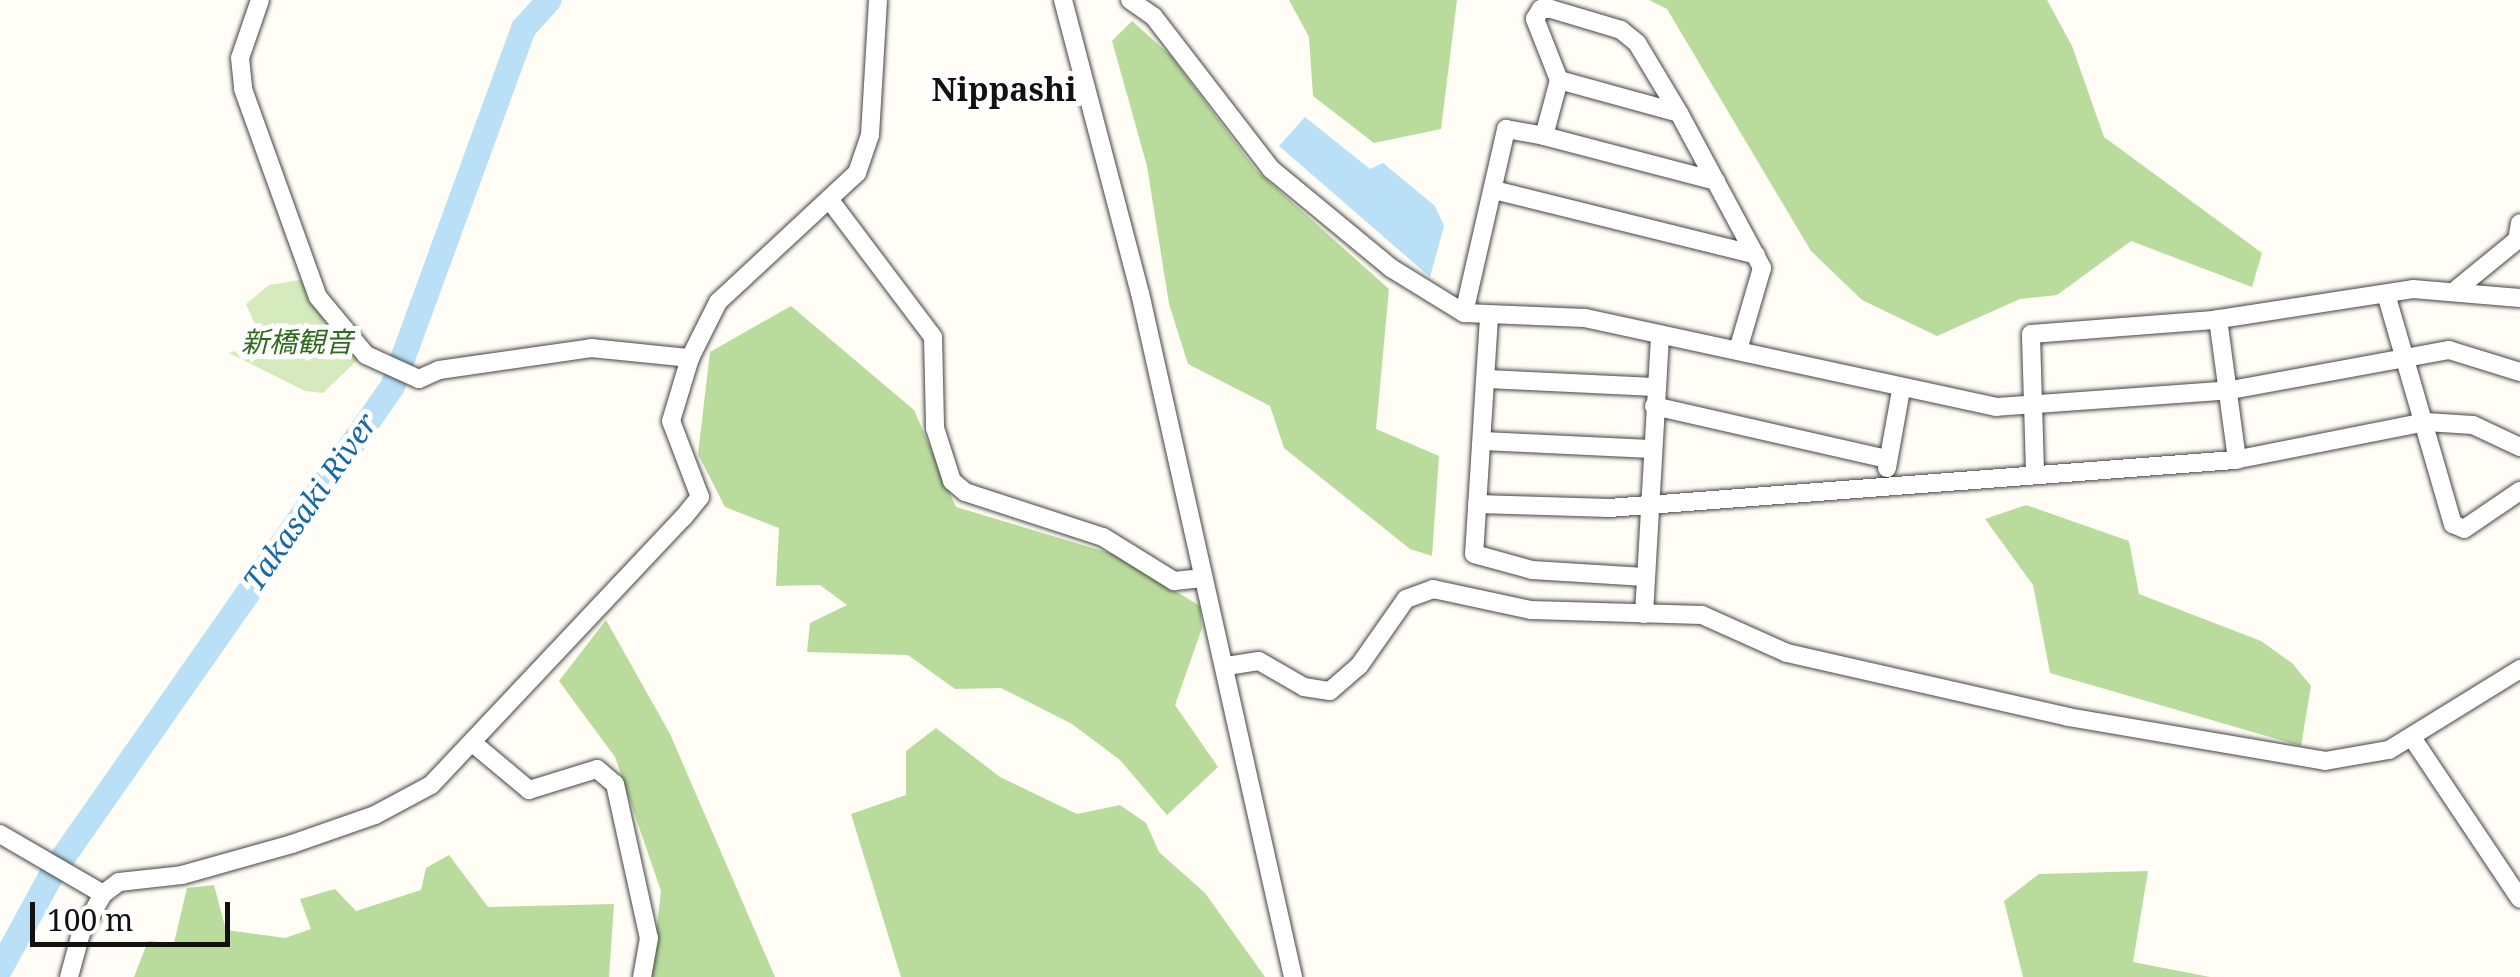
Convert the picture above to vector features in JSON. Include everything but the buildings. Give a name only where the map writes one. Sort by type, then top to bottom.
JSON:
[{"type":"street","points":[[260,0],[240,58],[242,89],[318,298],[366,355],[419,379],[439,370],[591,348],[690,358]]},
{"type":"street","points":[[69,977],[70,956],[103,894],[128,880],[182,875],[375,815],[431,785],[474,744],[700,497],[671,421],[690,358],[718,302],[857,173],[870,134],[878,0]]},
{"type":"street","points":[[1063,0],[1140,293],[1294,977]]},
{"type":"street","points":[[1130,0],[1154,17],[1271,169],[1415,286],[1464,312],[1489,317],[1585,318],[1966,404],[2033,406],[2231,390],[2405,354],[2448,350],[2520,372]]},
{"type":"street","points":[[1544,136],[1559,80],[1535,26],[1541,10],[1621,30],[1638,43],[1762,268],[1738,350]]},
{"type":"street","points":[[1559,80],[1680,113]]},
{"type":"street","points":[[1464,312],[1506,129],[1716,181]]},
{"type":"street","points":[[1494,190],[1756,255]]},
{"type":"street","points":[[828,200],[932,337],[935,428],[952,481],[965,492],[1103,537],[1174,581],[1203,578]]},
{"type":"street","points":[[2457,290],[2517,240],[2520,224]]},
{"type":"street","points":[[2034,471],[2031,334],[2218,319],[2386,294],[2457,290],[2520,298]]},
{"type":"street","points":[[2386,294],[2453,524],[2464,529],[2520,491]]},
{"type":"street","points":[[1489,317],[1474,554],[1484,561],[1645,577]]},
{"type":"street","points":[[2218,319],[2231,390],[2236,460]]},
{"type":"street","points":[[1644,614],[1647,506],[1660,334]]},
{"type":"street","points":[[1486,379],[1656,387]]},
{"type":"street","points":[[1884,484],[1901,390]]},
{"type":"street","points":[[1654,406],[1888,459]]},
{"type":"street","points":[[1477,504],[1647,506],[2034,471],[2236,460],[2426,422],[2473,425],[2520,447]]},
{"type":"street","points":[[1483,440],[1651,449]]},
{"type":"street","points":[[1227,666],[1259,661],[1304,687],[1330,692],[1420,590],[1531,610],[1714,618],[1787,652],[2229,746],[2325,761],[2362,758],[2413,740],[2520,670]]},
{"type":"street","points":[[2413,740],[2520,899]]},
{"type":"street","points":[[474,744],[529,790],[596,769],[615,784],[649,938],[642,977]]},
{"type":"street","points":[[0,834],[103,894]]},
{"type":"green space","points":[[1289,0],[1457,0],[1441,129],[1374,143],[1313,96],[1309,37]]},
{"type":"green space","points":[[1649,0],[2047,0],[2072,46],[2104,137],[2262,253],[2252,287],[2131,241],[2057,295],[2020,299],[1937,336],[1862,300],[1811,251],[1667,9]]},
{"type":"green space","points":[[1132,21],[1170,55],[1256,170],[1389,289],[1376,429],[1439,456],[1432,556],[1410,549],[1284,448],[1270,406],[1188,364],[1169,304],[1147,166],[1112,41]]},
{"type":"green space","name":"新橋観音","points":[[306,279],[363,355],[323,393],[305,391],[229,353],[251,346],[258,331],[246,304],[269,285]]},
{"type":"green space","points":[[791,306],[914,410],[956,507],[1116,555],[1200,606],[1202,628],[1175,705],[1218,767],[1167,815],[1120,760],[1072,724],[1001,688],[955,689],[908,655],[807,652],[810,623],[847,605],[820,585],[776,586],[779,528],[725,507],[698,454],[710,352]]},
{"type":"green space","points":[[2026,505],[2129,541],[2139,594],[2261,641],[2292,663],[2311,686],[2301,746],[2050,673],[2033,585],[1985,519]]},
{"type":"green space","points":[[606,620],[670,734],[775,977],[651,977],[661,891],[615,757],[559,681]]},
{"type":"green space","points":[[936,728],[1000,777],[1077,814],[1120,805],[1146,823],[1159,852],[1205,893],[1265,977],[901,977],[851,814],[906,795],[906,751]]},
{"type":"green space","points":[[449,855],[488,907],[614,904],[609,977],[134,977],[148,941],[174,943],[187,888],[214,885],[226,930],[285,938],[311,929],[300,899],[335,889],[356,911],[421,890],[426,868]]},
{"type":"green space","points":[[2148,871],[2133,962],[2210,977],[2023,977],[2004,901],[2039,874]]},
{"type":"water","points":[[1305,117],[1370,169],[1383,163],[1435,206],[1444,226],[1430,277],[1279,146]]},
{"type":"waterway","name":"Takasaki River","points":[[0,968],[54,869],[392,386],[523,28],[548,0]]},
{"type":"district","name":"Nippashi","points":[[1004,89]]}]
